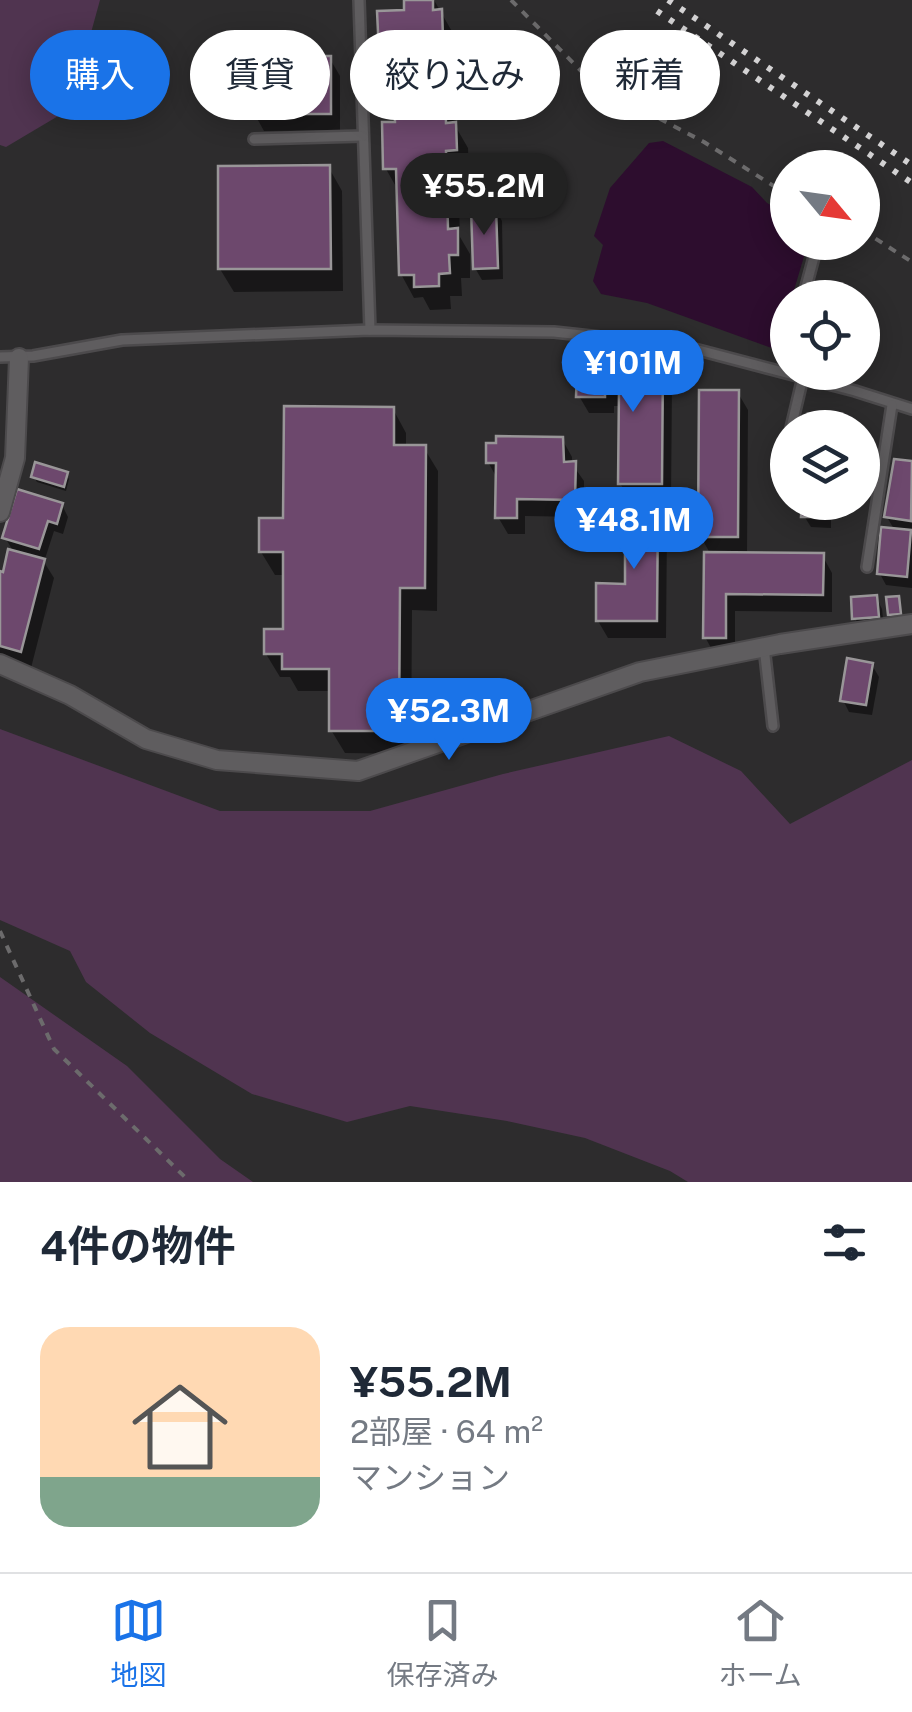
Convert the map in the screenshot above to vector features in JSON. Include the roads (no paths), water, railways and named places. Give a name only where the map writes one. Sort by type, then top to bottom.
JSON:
[{"type":"street","points":[[0,512],[15,458],[10,357]]},
{"type":"street","points":[[0,664],[70,695],[146,738],[217,760],[358,771],[640,672],[764,647],[912,624]]},
{"type":"lane","points":[[359,0],[370,330]]},
{"type":"lane","points":[[254,139],[364,136]]},
{"type":"lane","points":[[10,357],[122,340],[370,330],[554,332],[683,346],[770,368]]},
{"type":"lane","points":[[851,390],[912,409]]},
{"type":"lane","points":[[867,567],[892,405]]},
{"type":"lane","points":[[764,647],[774,726]]},
{"type":"railway","points":[[668,0],[912,165]]},
{"type":"railway","points":[[657,11],[912,183]]}]
